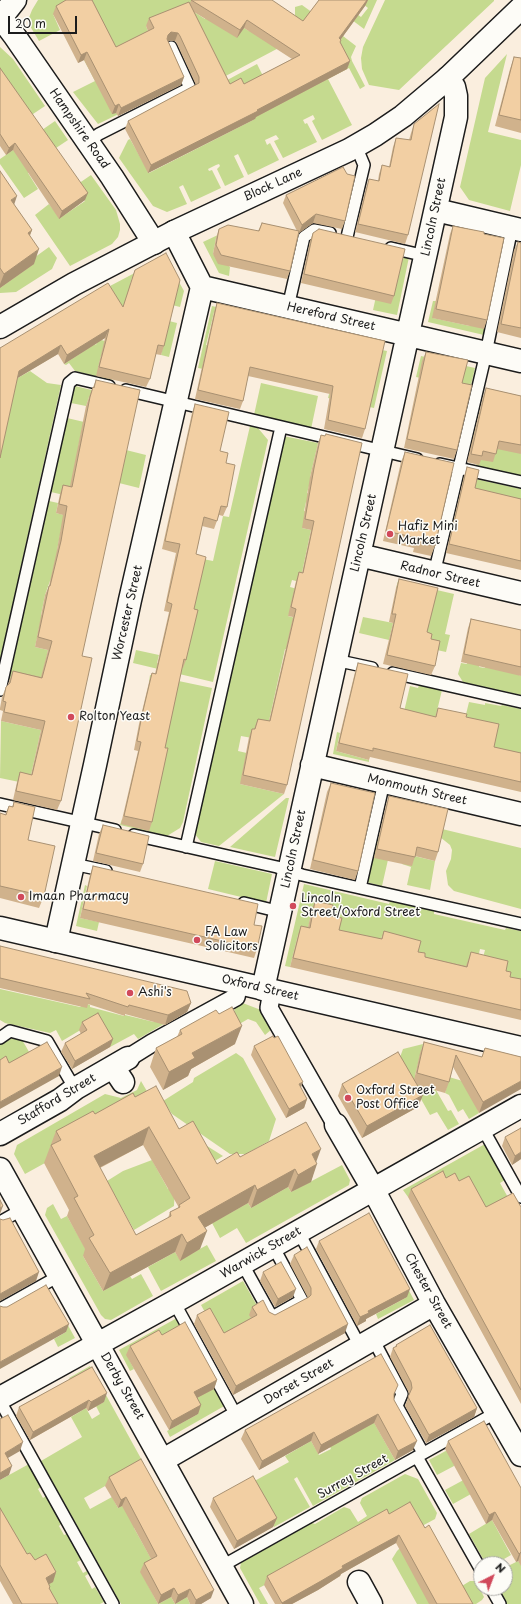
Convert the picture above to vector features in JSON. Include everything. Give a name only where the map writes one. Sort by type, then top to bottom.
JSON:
[{"type":"street","points":[[0,19],[15,0]]},
{"type":"street","name":"Block Lane","points":[[0,327],[74,284],[174,232],[356,146],[403,116],[448,78],[521,8]]},
{"type":"street","name":"Hampshire Road","points":[[0,19],[88,142],[154,243]]},
{"type":"street","name":"Lincoln Street","points":[[268,990],[281,912],[312,765],[409,335],[456,116],[456,96],[454,87],[448,78]]},
{"type":"street","points":[[436,210],[517,229]]},
{"type":"street","points":[[174,232],[202,287]]},
{"type":"street","name":"Hereford Street","points":[[202,287],[521,361]]},
{"type":"street","name":"Worcester Street","points":[[56,940],[130,600],[202,287]]},
{"type":"street","name":"Radnor Street","points":[[359,555],[434,574],[521,593]]},
{"type":"street","name":"Monmouth Street","points":[[312,765],[521,814]]},
{"type":"street","name":"Oxford Street","points":[[0,928],[521,1048]]},
{"type":"street","points":[[121,1069],[152,1043],[236,997],[239,984]]},
{"type":"street","points":[[268,990],[269,1008],[336,1125]]},
{"type":"street","name":"Stafford Street","points":[[0,1134],[60,1100],[75,1089],[121,1069]]},
{"type":"street","name":"Warwick Street","points":[[0,1399],[521,1106]]},
{"type":"street","name":"Chester Street","points":[[336,1125],[373,1189],[434,1304],[521,1455]]},
{"type":"street","name":"Derby Street","points":[[0,1169],[242,1604]]},
{"type":"street","name":"Dorset Street","points":[[163,1460],[434,1304]]},
{"type":"street","points":[[359,1582],[371,1604]]},
{"type":"lane","points":[[88,142],[99,134],[190,88],[171,47]]},
{"type":"lane","points":[[288,307],[304,237],[314,230],[351,238],[364,165],[356,146]]},
{"type":"lane","points":[[434,574],[517,229]]},
{"type":"lane","points":[[384,246],[426,256]]},
{"type":"lane","points":[[0,690],[69,383],[75,378],[382,451],[521,482]]},
{"type":"lane","points":[[186,847],[280,427]]},
{"type":"lane","points":[[335,660],[521,702]]},
{"type":"lane","points":[[360,888],[384,782]]},
{"type":"lane","points":[[0,804],[521,924]]},
{"type":"lane","points":[[73,864],[115,874]]},
{"type":"lane","points":[[230,900],[281,912]]},
{"type":"lane","points":[[0,1038],[10,1031],[47,1041],[75,1089]]},
{"type":"lane","points":[[483,1128],[521,1197]]},
{"type":"lane","points":[[0,1222],[23,1209]]},
{"type":"lane","points":[[298,1231],[366,1342],[402,1394],[396,1406],[474,1556]]},
{"type":"lane","points":[[242,1263],[272,1317],[302,1300],[273,1246]]},
{"type":"lane","points":[[0,1309],[59,1276]]},
{"type":"lane","points":[[174,1302],[238,1417]]},
{"type":"lane","points":[[0,1399],[113,1604]]},
{"type":"lane","name":"Surrey Street","points":[[222,1566],[497,1412]]},
{"type":"green space","points":[[38,0],[193,0],[188,8],[205,19],[218,0],[244,28],[249,31],[295,29],[295,7],[302,5],[313,13],[336,46],[343,36],[356,46],[351,57],[365,86],[360,89],[349,68],[328,79],[352,125],[322,140],[312,121],[315,119],[313,115],[303,120],[305,124],[307,123],[317,142],[283,158],[274,141],[279,139],[276,135],[265,140],[267,145],[270,143],[279,160],[248,175],[238,154],[234,156],[244,177],[225,186],[217,169],[220,166],[219,164],[216,165],[208,169],[209,171],[212,170],[221,188],[191,202],[183,185],[179,187],[187,204],[167,212],[153,206],[119,158],[128,140],[130,139],[149,173],[255,119],[218,85],[257,64],[265,80],[327,79],[288,43],[220,79],[170,16],[146,26],[148,31],[125,111],[98,124],[73,92],[95,81],[84,60],[53,14],[60,30],[39,41],[30,26],[28,20]]},
{"type":"green space","points":[[358,0],[377,0],[364,29],[348,17],[353,11],[361,17],[368,8]]},
{"type":"green space","points":[[385,0],[494,1],[399,90],[369,85],[362,69],[361,58],[363,47]]},
{"type":"green space","points":[[0,47],[13,59],[45,106],[27,118],[0,79]]},
{"type":"green space","points":[[507,54],[488,132],[521,140],[521,165],[510,211],[469,200],[460,187],[485,78]]},
{"type":"green space","points":[[55,121],[68,140],[47,154],[50,158],[28,173],[38,189],[24,198],[0,164],[0,159]]},
{"type":"green space","points":[[91,175],[116,210],[120,230],[118,237],[112,244],[70,266],[35,215],[49,204],[60,218],[85,201],[75,186]]},
{"type":"green space","points":[[220,234],[216,238],[213,254],[230,267],[229,276],[219,273],[203,242]]},
{"type":"green space","points":[[49,247],[57,258],[52,269],[16,292],[0,293],[0,288],[33,264],[31,260]]},
{"type":"green space","points":[[386,251],[409,257],[397,315],[373,310]]},
{"type":"green space","points":[[165,257],[184,291],[180,307],[172,305],[177,289],[164,265],[160,263],[132,278],[130,285],[140,288],[133,322],[135,323],[129,348],[120,346],[118,354],[106,351],[105,356],[101,356],[98,368],[114,372],[112,380],[75,371],[69,363],[66,365],[64,364],[81,353],[76,344],[89,336],[96,345],[98,339],[115,344],[126,314],[110,286]]},
{"type":"green space","points":[[492,296],[484,335],[428,322],[433,301],[436,301],[433,318],[470,326],[472,318]]},
{"type":"green space","points":[[212,306],[233,311],[214,312],[206,345],[214,346],[220,372],[198,368]]},
{"type":"green space","points":[[169,321],[177,323],[169,357],[161,355]]},
{"type":"green space","points":[[382,350],[387,351],[374,408],[328,398],[329,394]]},
{"type":"green space","points":[[421,356],[475,368],[470,389],[416,377]]},
{"type":"green space","points":[[30,371],[47,383],[61,385],[0,661],[0,453],[16,379]]},
{"type":"green space","points":[[261,383],[318,396],[311,429],[254,415]]},
{"type":"green space","points":[[75,386],[104,393],[89,397],[86,406],[71,403]]},
{"type":"green space","points":[[67,418],[97,425],[82,429],[78,448],[81,499],[51,492]]},
{"type":"green space","points":[[250,426],[258,428],[268,440],[213,682],[133,663],[136,650],[159,655],[157,663],[183,668],[188,556],[213,561],[223,516],[229,517]]},
{"type":"green space","points":[[472,428],[499,434],[521,454],[521,476],[476,466],[479,449],[468,446]]},
{"type":"green space","points":[[283,436],[318,443],[310,477],[318,487],[309,486],[307,493],[316,495],[315,503],[306,502],[304,511],[315,513],[302,528],[311,530],[300,582],[292,580],[290,587],[301,590],[288,616],[295,618],[288,649],[285,649],[267,730],[252,738],[241,736],[238,751],[260,756],[240,784],[284,794],[219,846],[201,842],[195,834]]},
{"type":"green space","points":[[126,450],[146,455],[139,488],[119,483]]},
{"type":"green space","points":[[462,476],[521,489],[521,515],[482,500],[474,486],[460,484]]},
{"type":"green space","points":[[49,501],[58,503],[56,513],[76,518],[61,530],[57,550],[69,553],[50,581],[45,595],[41,615],[55,619],[39,628],[35,647],[48,650],[40,687],[9,680]]},
{"type":"green space","points":[[398,581],[454,594],[445,634],[450,635],[446,652],[437,650],[396,588]]},
{"type":"green space","points":[[363,617],[393,623],[389,640],[359,633]]},
{"type":"green space","points":[[468,656],[481,659],[479,667],[485,668],[487,661],[521,676],[521,695],[463,682],[458,674],[461,663],[467,664]]},
{"type":"green space","points":[[150,675],[212,688],[183,822],[180,828],[167,836],[120,825],[122,819],[150,826],[162,756],[177,688],[149,682]]},
{"type":"green space","points":[[419,685],[442,690],[432,732],[399,733],[410,686],[418,688]]},
{"type":"green space","points":[[469,702],[485,705],[485,703],[502,705],[521,709],[521,762],[458,747]]},
{"type":"green space","points":[[1,721],[41,730],[29,784],[0,778]]},
{"type":"green space","points":[[337,732],[340,733],[336,751],[369,760],[369,762],[333,754]]},
{"type":"green space","points":[[286,798],[289,798],[275,857],[230,847]]},
{"type":"green space","points":[[442,829],[521,848],[521,909],[454,891],[448,885],[446,871],[451,859],[452,850],[450,845],[440,837]]},
{"type":"green space","points":[[376,837],[383,839],[390,851],[382,886],[366,882]]},
{"type":"green space","points":[[410,855],[435,861],[430,890],[407,885],[411,867],[402,864]]},
{"type":"green space","points":[[215,861],[272,874],[266,903],[208,889]]},
{"type":"green space","points":[[304,884],[389,904],[390,901],[434,911],[434,914],[505,930],[506,928],[521,931],[521,989],[481,965],[485,950],[480,949],[477,963],[464,976],[450,972],[391,938],[382,936],[376,958],[312,910],[306,937],[298,935],[290,967],[285,966]]},
{"type":"green space","points":[[85,885],[87,886],[80,918],[99,922],[97,931],[76,926]]},
{"type":"green space","points":[[0,989],[80,1007],[85,1003],[90,1005],[90,1007],[154,1022],[188,1010],[138,1039],[134,1034],[110,1047],[94,1022],[62,1041],[56,1030],[50,1033],[5,1023],[0,1020]]},
{"type":"green space","points":[[240,1002],[261,1010],[272,1029],[265,1035],[256,1022],[248,1019],[236,1026],[232,1019],[236,1005]]},
{"type":"green space","points":[[14,1037],[21,1038],[32,1057],[6,1072],[0,1060],[0,1045]]},
{"type":"green space","points":[[423,1044],[415,1075],[423,1087],[436,1090],[448,1111],[451,1110],[459,1124],[448,1130],[437,1112],[430,1115],[399,1060],[403,1049]]},
{"type":"green space","points":[[236,1053],[243,1058],[276,1119],[269,1141],[246,1154],[230,1154],[172,1114],[163,1101],[193,1082],[194,1078]]},
{"type":"green space","points":[[449,1077],[466,1082],[479,1113],[469,1119],[463,1109],[458,1112],[449,1095],[445,1093]]},
{"type":"green space","points":[[141,1081],[155,1105],[172,1124],[223,1156],[203,1168],[168,1141],[54,1158],[25,1174],[14,1154],[17,1145],[105,1094],[121,1098],[137,1090]]},
{"type":"green space","points":[[485,1144],[505,1180],[500,1183],[510,1201],[521,1246],[439,1180],[408,1197],[403,1190]]},
{"type":"green space","points":[[152,1160],[168,1189],[175,1185],[174,1206],[134,1230],[107,1181],[123,1171]]},
{"type":"green space","points":[[342,1165],[350,1180],[349,1185],[246,1243],[237,1228],[220,1238],[212,1223],[248,1203],[251,1208],[288,1187],[291,1192]]},
{"type":"green space","points":[[53,1204],[61,1219],[67,1216],[88,1253],[83,1256],[103,1291],[130,1276],[132,1279],[141,1274],[153,1296],[111,1320],[105,1319],[101,1315],[45,1215],[47,1208]]},
{"type":"green space","points":[[207,1245],[216,1261],[161,1291],[148,1267],[175,1252],[180,1260]]},
{"type":"green space","points":[[403,1279],[414,1300],[378,1319],[376,1314],[407,1297]]},
{"type":"green space","points":[[243,1281],[259,1309],[259,1335],[225,1349],[201,1305]]},
{"type":"green space","points":[[59,1309],[75,1338],[58,1347],[54,1339],[66,1332]]},
{"type":"green space","points":[[177,1318],[195,1351],[127,1355],[134,1369],[130,1371],[119,1350]]},
{"type":"green space","points":[[202,1363],[226,1405],[170,1437],[167,1431],[198,1414],[191,1401]]},
{"type":"green space","points":[[90,1366],[144,1464],[84,1498],[90,1509],[112,1497],[118,1508],[157,1487],[169,1508],[134,1528],[154,1564],[141,1572],[158,1604],[121,1604],[41,1461],[82,1437],[71,1417],[86,1408],[92,1419],[100,1414],[96,1406],[104,1402],[73,1384],[69,1378]]},
{"type":"green space","points":[[394,1389],[398,1395],[391,1405],[372,1419],[395,1460],[313,1506],[297,1477],[294,1479],[310,1507],[274,1527],[249,1484],[289,1462],[285,1456],[311,1441],[319,1455],[331,1449],[323,1433]]},
{"type":"green space","points":[[453,1447],[454,1466],[437,1475],[429,1460]]},
{"type":"green space","points":[[29,1464],[41,1487],[38,1489],[43,1498],[46,1496],[62,1523],[59,1526],[64,1535],[67,1534],[81,1560],[77,1562],[83,1573],[87,1571],[88,1574],[85,1576],[92,1589],[95,1587],[104,1602],[100,1604],[50,1604],[31,1569],[0,1524],[0,1480]]},
{"type":"green space","points":[[405,1474],[418,1479],[437,1513],[435,1519],[422,1526],[407,1510],[259,1588],[268,1604],[260,1604],[240,1568],[241,1563],[312,1523],[315,1524],[344,1507],[350,1509],[358,1522],[367,1516],[360,1503],[362,1498]]},
{"type":"green space","points":[[469,1477],[471,1494],[453,1504],[445,1490]]},
{"type":"green space","points":[[492,1520],[511,1555],[481,1556],[469,1534]]},
{"type":"green space","points":[[401,1547],[430,1604],[417,1604],[392,1559]]},
{"type":"green space","points":[[518,1561],[521,1565],[521,1604],[507,1604],[503,1596],[513,1596],[513,1564]]},
{"type":"green space","points":[[470,1581],[473,1581],[473,1596],[484,1597],[476,1604],[465,1604],[457,1589]]},
{"type":"green space","points":[[171,1597],[175,1604],[158,1604]]},
{"type":"green space","points":[[187,1597],[190,1604],[175,1604]]},
{"type":"building","points":[[66,0],[92,0],[116,47],[154,28],[149,18],[189,2],[230,84],[241,78],[244,84],[300,55],[247,20],[240,30],[191,0],[272,0],[303,21],[319,0],[367,0],[339,38],[350,61],[257,110],[258,111],[151,165],[128,121],[199,83],[199,77],[180,36],[178,33],[171,32],[167,39],[184,77],[121,108],[119,104],[115,106],[87,52],[81,55],[56,6]]},
{"type":"building","points":[[514,57],[521,58],[521,120],[499,115]]},
{"type":"building","points":[[0,68],[88,193],[62,211],[15,143],[9,148],[0,134]]},
{"type":"building","points":[[439,104],[408,235],[358,224],[369,179],[379,181],[382,165],[390,167],[396,138],[411,140],[414,124]]},
{"type":"building","points":[[343,167],[347,174],[355,176],[345,221],[316,214],[302,225],[286,195]]},
{"type":"building","points":[[0,171],[17,196],[11,200],[32,230],[28,233],[39,249],[4,274],[0,268]]},
{"type":"building","points":[[262,223],[299,231],[290,271],[221,255],[216,245],[219,229],[228,225],[259,231]]},
{"type":"building","points":[[453,226],[484,232],[484,234],[504,238],[487,320],[436,309]]},
{"type":"building","points":[[319,229],[405,249],[394,296],[304,274],[313,233]]},
{"type":"building","points":[[518,242],[521,243],[521,328],[501,324]]},
{"type":"building","points":[[166,253],[180,280],[164,346],[158,345],[150,379],[99,367],[109,329],[67,355],[61,345],[19,371],[0,458],[0,348],[108,283],[123,307],[135,270]]},
{"type":"building","points":[[217,303],[385,341],[365,429],[328,420],[333,386],[250,367],[243,401],[198,390]]},
{"type":"building","points":[[426,352],[468,360],[462,383],[472,385],[457,450],[407,439]]},
{"type":"building","points":[[96,380],[140,390],[82,656],[92,658],[61,801],[16,791],[20,772],[32,775],[45,721],[4,712],[6,702],[3,701],[6,687],[10,683],[13,671],[42,678],[52,641],[38,637],[61,541],[67,506],[59,504],[63,485],[72,487],[90,397]]},
{"type":"building","points":[[486,388],[521,396],[521,445],[499,441],[496,454],[483,451],[482,456],[471,454]]},
{"type":"building","points":[[195,404],[229,412],[220,451],[228,453],[226,463],[235,465],[227,507],[221,506],[217,521],[204,517],[196,554],[206,557],[194,609],[198,610],[186,660],[184,659],[165,748],[168,748],[152,822],[124,816],[141,742],[137,741],[142,715],[152,673],[156,674],[172,604],[167,602],[180,544],[165,541]]},
{"type":"building","points":[[326,434],[362,443],[287,785],[243,775],[252,729],[255,729],[258,719],[270,721],[296,609],[291,607],[299,572],[303,573],[314,521],[305,519],[314,468],[321,435],[325,436]]},
{"type":"building","points":[[405,452],[454,463],[435,546],[417,542],[417,538],[386,531]]},
{"type":"building","points":[[467,467],[479,470],[475,488],[521,499],[521,561],[449,544]]},
{"type":"building","points":[[399,579],[438,588],[427,632],[432,634],[431,639],[440,641],[435,666],[387,655],[396,614],[392,614]]},
{"type":"building","points":[[471,619],[521,630],[521,667],[464,654]]},
{"type":"building","points":[[358,663],[408,674],[400,708],[436,717],[438,708],[467,714],[466,717],[499,724],[494,747],[521,753],[521,782],[373,748],[373,751],[339,743]]},
{"type":"building","points":[[331,783],[375,793],[358,871],[313,860]]},
{"type":"building","points":[[389,796],[448,809],[438,852],[417,847],[415,857],[377,849]]},
{"type":"building","points":[[14,802],[35,807],[28,840],[55,846],[44,896],[0,886],[0,813],[6,815],[9,806],[13,807]]},
{"type":"building","points":[[103,825],[149,836],[143,864],[96,853]]},
{"type":"building","points":[[93,866],[258,904],[254,925],[262,926],[257,949],[83,909]]},
{"type":"building","points":[[315,901],[333,905],[330,916],[342,918],[339,930],[382,939],[384,931],[421,941],[418,952],[425,953],[425,957],[467,967],[471,952],[508,961],[506,971],[511,972],[510,977],[521,979],[521,1010],[293,958],[301,926],[310,928]]},
{"type":"building","points":[[0,946],[187,991],[191,1003],[168,1015],[129,1005],[128,1007],[86,993],[90,999],[0,978]]},
{"type":"building","points":[[232,1007],[242,1026],[192,1053],[195,1058],[169,1072],[156,1048],[182,1034],[180,1030],[216,1010],[219,1014]]},
{"type":"building","points":[[98,1013],[113,1039],[75,1061],[65,1043],[87,1030],[82,1022]]},
{"type":"building","points":[[273,1036],[274,1038],[278,1036],[303,1082],[299,1084],[307,1099],[289,1109],[254,1046]]},
{"type":"building","points":[[47,1042],[62,1067],[0,1102],[0,1060],[6,1056],[9,1063]]},
{"type":"building","points":[[424,1042],[482,1057],[485,1048],[521,1057],[521,1081],[483,1102],[456,1055],[449,1082],[417,1073]]},
{"type":"building","points":[[398,1052],[423,1095],[367,1126],[342,1084]]},
{"type":"building","points":[[156,1086],[179,1129],[193,1121],[217,1164],[237,1152],[240,1157],[306,1122],[321,1149],[312,1154],[317,1164],[298,1175],[295,1169],[257,1190],[255,1185],[198,1217],[207,1231],[187,1243],[182,1234],[110,1273],[89,1238],[94,1235],[74,1198],[78,1196],[51,1145],[61,1140],[56,1131],[93,1111],[95,1114],[133,1093],[135,1097]],"holes":[[[149,1127],[190,1198],[179,1205],[180,1207],[170,1212],[171,1216],[136,1235],[94,1156]]]},
{"type":"building","points":[[521,1128],[521,1152],[515,1156],[505,1137]]},
{"type":"building","points":[[443,1171],[446,1178],[455,1173],[459,1181],[469,1176],[486,1207],[513,1193],[521,1207],[521,1390],[411,1189]]},
{"type":"building","points":[[0,1200],[3,1206],[0,1208]]},
{"type":"building","points":[[369,1213],[410,1289],[368,1311],[369,1313],[360,1317],[319,1241]]},
{"type":"building","points":[[10,1218],[39,1272],[0,1294],[0,1219],[3,1220]]},
{"type":"building","points":[[307,1247],[348,1324],[236,1386],[197,1315],[210,1308],[224,1333],[257,1315],[252,1307],[263,1300],[269,1312],[275,1315],[309,1297],[311,1295],[311,1288],[294,1255]]},
{"type":"building","points":[[281,1262],[296,1289],[278,1299],[263,1272]]},
{"type":"building","points":[[46,1285],[69,1324],[0,1362],[0,1306],[7,1307]]},
{"type":"building","points":[[185,1322],[217,1380],[194,1392],[201,1405],[172,1421],[130,1346],[159,1330],[162,1335]]},
{"type":"building","points":[[430,1325],[477,1408],[429,1435],[408,1397],[412,1388],[411,1382],[393,1348]]},
{"type":"building","points":[[381,1354],[398,1385],[394,1394],[394,1400],[417,1441],[398,1451],[378,1414],[321,1445],[314,1432],[262,1461],[245,1430]]},
{"type":"building","points":[[92,1367],[107,1393],[91,1402],[89,1400],[33,1432],[19,1407]]},
{"type":"building","points":[[8,1415],[23,1442],[5,1453],[12,1466],[0,1473],[0,1419]]},
{"type":"building","points":[[484,1421],[521,1488],[521,1552],[519,1554],[495,1512],[489,1515],[448,1441]]},
{"type":"building","points":[[141,1459],[214,1590],[196,1600],[190,1589],[178,1595],[174,1588],[161,1595],[144,1563],[157,1556],[126,1497],[121,1500],[109,1477]]},
{"type":"building","points":[[253,1476],[277,1518],[237,1541],[213,1498]]},
{"type":"building","points":[[410,1502],[425,1528],[429,1525],[473,1604],[437,1604],[399,1535],[342,1566],[343,1568],[282,1603],[267,1576],[387,1509],[389,1514]]},
{"type":"building","points":[[0,1508],[27,1554],[30,1553],[35,1560],[46,1554],[56,1572],[46,1578],[50,1587],[49,1588],[58,1604],[22,1604],[0,1565]]},
{"type":"place","name":"Hafiz Mini Market","points":[[390,534]]},
{"type":"place","name":"Rolton Yeast","points":[[71,717]]},
{"type":"place","name":"Imaan Pharmacy","points":[[21,897]]},
{"type":"place","name":"Lincoln Street/Oxford Street","points":[[293,906]]},
{"type":"place","name":"FA Law Solicitors","points":[[197,940]]},
{"type":"place","name":"Ashi's","points":[[130,993]]},
{"type":"place","name":"Oxford Street Post Office","points":[[348,1098]]}]
